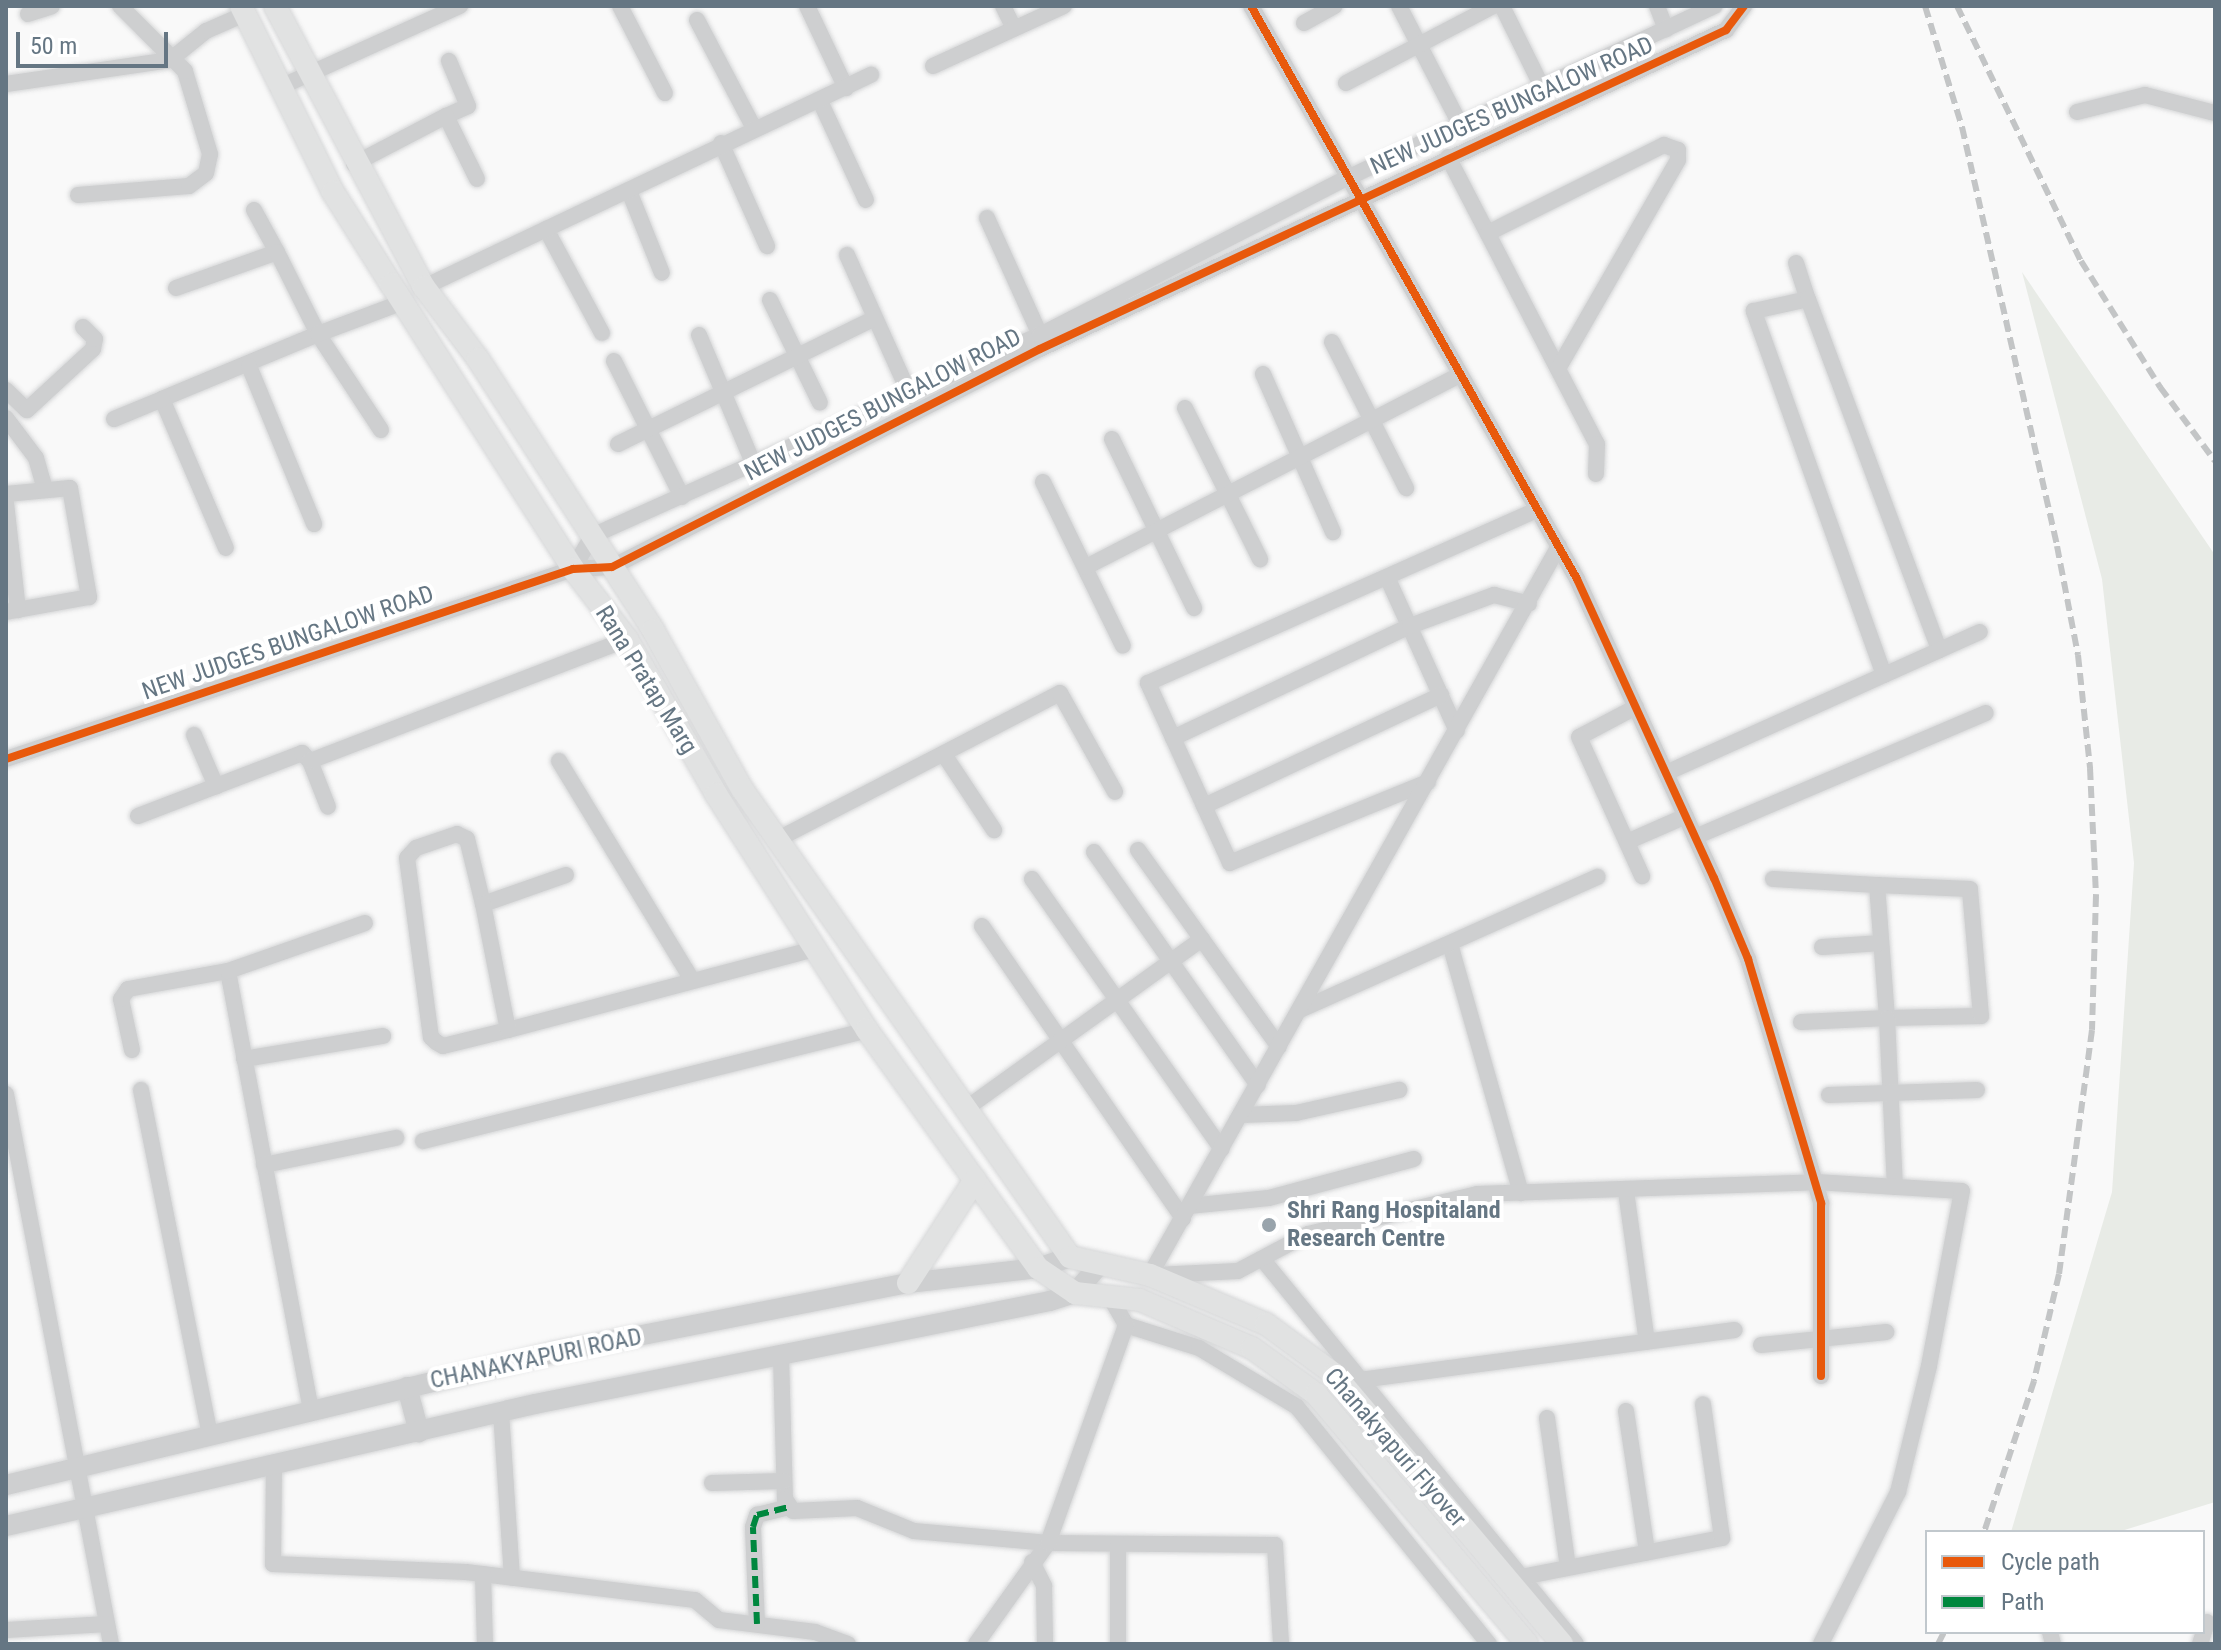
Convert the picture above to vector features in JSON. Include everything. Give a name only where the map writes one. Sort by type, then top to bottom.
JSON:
[{"type":"main road","name":"Rana Pratap Marg","points":[[275,6],[354,164],[424,287],[478,359],[653,630],[742,789],[780,838],[964,1110],[1070,1257]]},
{"type":"main road","name":"Rana Pratap Marg","points":[[243,10],[278,88],[333,192],[573,569],[627,639],[716,794],[867,1030],[1038,1268],[1075,1293],[1110,1297]]},
{"type":"main road","points":[[908,1283],[975,1180]]},
{"type":"main road","points":[[1070,1257],[1150,1275]]},
{"type":"main road","name":"Chanakyapuri Flyover","points":[[1150,1275],[1266,1324],[1334,1374],[1562,1644]]},
{"type":"main road","name":"Chanakyapuri Flyover","points":[[1110,1297],[1140,1300],[1252,1348],[1316,1394],[1527,1644]]},
{"type":"street","points":[[28,14],[52,6]]},
{"type":"street","points":[[78,195],[189,186],[206,173],[210,154],[185,71],[170,60],[120,6]]},
{"type":"street","points":[[278,88],[460,6]]},
{"type":"street","points":[[620,6],[665,93]]},
{"type":"street","points":[[807,6],[846,88]]},
{"type":"street","points":[[1003,6],[1014,29]]},
{"type":"street","points":[[933,66],[1064,6]]},
{"type":"street","points":[[1251,6],[1457,376],[1559,546],[1686,816],[1748,959],[1816,1182],[1821,1376]]},
{"type":"street","points":[[1304,23],[1335,6]]},
{"type":"street","points":[[1399,6],[1462,128]]},
{"type":"street","points":[[1346,83],[1419,42],[1493,6]]},
{"type":"street","points":[[1502,6],[1542,87]]},
{"type":"street","points":[[1657,6],[1666,29]]},
{"type":"street","points":[[573,569],[592,536],[1040,335],[1347,178],[1462,128],[1715,6]]},
{"type":"street","name":"NEW JUDGES BUNGALOW ROAD","points":[[6,759],[573,569],[612,567],[858,437],[1358,198],[1726,30],[1744,6]]},
{"type":"street","points":[[6,84],[170,60],[206,31],[243,10]]},
{"type":"street","points":[[697,20],[754,128]]},
{"type":"street","points":[[354,164],[468,106],[449,61]]},
{"type":"street","points":[[424,287],[629,191],[721,143],[820,101],[871,75]]},
{"type":"street","points":[[2077,112],[2145,95],[2215,113]]},
{"type":"street","points":[[820,101],[866,200]]},
{"type":"street","points":[[446,116],[477,179]]},
{"type":"street","points":[[721,143],[767,246]]},
{"type":"street","points":[[1488,233],[1664,145],[1678,150],[1678,160],[1558,369]]},
{"type":"street","points":[[1448,157],[1597,444],[1596,474]]},
{"type":"street","points":[[629,191],[662,273]]},
{"type":"street","points":[[254,210],[318,334],[381,430]]},
{"type":"street","points":[[987,218],[1040,335]]},
{"type":"street","points":[[546,229],[602,333]]},
{"type":"street","points":[[176,288],[277,252]]},
{"type":"street","points":[[847,255],[910,395]]},
{"type":"street","points":[[1796,263],[1939,650]]},
{"type":"street","points":[[1808,299],[1754,311],[1758,333],[1884,675]]},
{"type":"street","points":[[770,300],[820,403]]},
{"type":"street","points":[[114,419],[403,302]]},
{"type":"street","points":[[618,444],[796,353],[875,318]]},
{"type":"street","points":[[6,390],[27,410],[93,349],[95,339],[83,327]]},
{"type":"street","points":[[699,335],[754,465]]},
{"type":"street","points":[[1332,342],[1406,488]]},
{"type":"street","points":[[614,361],[682,497]]},
{"type":"street","points":[[249,366],[314,524]]},
{"type":"street","points":[[1263,374],[1333,532]]},
{"type":"street","points":[[1086,567],[1457,376]]},
{"type":"street","points":[[162,399],[226,548]]},
{"type":"street","points":[[1185,408],[1260,559]]},
{"type":"street","points":[[6,418],[36,458],[45,490]]},
{"type":"street","points":[[1112,439],[1194,608]]},
{"type":"street","points":[[1043,482],[1123,646]]},
{"type":"street","points":[[6,494],[70,488],[89,597],[12,611],[6,503]]},
{"type":"street","points":[[1428,782],[1230,863],[1148,683],[1536,510]]},
{"type":"street","points":[[1150,1275],[1559,546]]},
{"type":"street","points":[[1387,577],[1457,731]]},
{"type":"street","points":[[1173,738],[1410,626],[1494,595],[1529,604]]},
{"type":"street","points":[[1666,773],[1980,632]]},
{"type":"street","points":[[310,761],[627,639]]},
{"type":"street","points":[[780,838],[945,756],[1060,693],[1115,792]]},
{"type":"street","points":[[1204,806],[1441,695]]},
{"type":"street","points":[[1636,707],[1579,737],[1629,841],[1642,876]]},
{"type":"street","points":[[1695,837],[1986,713]]},
{"type":"street","points":[[194,735],[216,786]]},
{"type":"street","points":[[138,816],[302,753],[310,761],[328,807]]},
{"type":"street","points":[[945,756],[994,830]]},
{"type":"street","points":[[559,761],[692,980]]},
{"type":"street","points":[[1629,841],[1686,816]]},
{"type":"street","points":[[508,1030],[467,839],[457,834],[416,848],[407,858],[431,1037],[443,1046],[508,1030],[692,980],[815,949]]},
{"type":"street","points":[[1138,850],[1279,1047]]},
{"type":"street","points":[[1094,852],[1258,1085]]},
{"type":"street","points":[[483,904],[566,875]]},
{"type":"street","points":[[1300,1010],[1598,877]]},
{"type":"street","points":[[1032,879],[1222,1149]]},
{"type":"street","points":[[1773,879],[1970,889],[1981,1016],[1801,1022]]},
{"type":"street","points":[[1877,885],[1895,1187]]},
{"type":"street","points":[[132,1050],[121,999],[128,989],[228,971],[365,923]]},
{"type":"street","points":[[982,926],[1059,1042],[1186,1212]]},
{"type":"street","points":[[964,1110],[1202,939]]},
{"type":"street","points":[[1822,947],[1881,943]]},
{"type":"street","points":[[1450,944],[1521,1193]]},
{"type":"street","points":[[228,971],[311,1409]]},
{"type":"street","points":[[423,1141],[867,1030]]},
{"type":"street","points":[[244,1059],[383,1036]]},
{"type":"street","points":[[141,1090],[210,1436]]},
{"type":"street","points":[[1241,1115],[1296,1113],[1399,1090]]},
{"type":"street","points":[[1829,1095],[1977,1090]]},
{"type":"street","points":[[6,1094],[111,1644]]},
{"type":"street","points":[[264,1165],[396,1138]]},
{"type":"street","points":[[1186,1212],[1269,1198],[1414,1159]]},
{"type":"street","points":[[1150,1275],[1238,1271],[1308,1234],[1477,1194],[1816,1182],[1962,1191],[1929,1366],[1898,1492],[1821,1644]]},
{"type":"street","points":[[1626,1191],[1647,1342]]},
{"type":"street","name":"CHANAKYAPURI ROAD","points":[[6,1485],[76,1472],[311,1409],[407,1387],[908,1283],[1038,1268],[1070,1257]]},
{"type":"street","points":[[1263,1260],[1576,1644]]},
{"type":"street","points":[[6,1526],[85,1512],[501,1412],[781,1357],[1075,1293],[1100,1264]]},
{"type":"street","points":[[1110,1297],[1126,1325],[1199,1348],[1297,1407],[1489,1644]]},
{"type":"street","points":[[976,1644],[1048,1543],[1126,1325]]},
{"type":"street","points":[[1360,1380],[1735,1330]]},
{"type":"street","points":[[1761,1345],[1821,1335],[1886,1332]]},
{"type":"street","points":[[781,1357],[784,1481],[788,1507]]},
{"type":"street","points":[[407,1387],[419,1432]]},
{"type":"street","points":[[1521,1577],[1722,1538],[1703,1404]]},
{"type":"street","points":[[1626,1411],[1647,1552]]},
{"type":"street","points":[[501,1412],[512,1578]]},
{"type":"street","points":[[1547,1418],[1568,1568]]},
{"type":"street","points":[[274,1467],[273,1564],[483,1574],[695,1600],[719,1620],[815,1632],[848,1644]]},
{"type":"street","points":[[712,1483],[784,1481]]},
{"type":"street","points":[[757,1624],[753,1527],[757,1515],[788,1507],[857,1508],[914,1531],[1048,1543],[1275,1545],[1281,1644]]},
{"type":"street","points":[[1118,1544],[1118,1644]]},
{"type":"street","points":[[1032,1562],[1044,1586],[1045,1644]]},
{"type":"street","points":[[483,1574],[485,1644]]},
{"type":"street","points":[[2205,1628],[2207,1622]]},
{"type":"street","points":[[6,1630],[107,1624]]},
{"type":"shaded area","points":[[2022,272],[2215,555],[2215,1502],[2124,1530],[2012,1530],[2112,1192],[2134,863],[2102,579]]},
{"type":"railway","points":[[1925,6],[1962,127],[2057,546],[2078,655],[2090,768],[2096,895],[2092,1030],[2059,1274],[2034,1381],[1985,1530]]},
{"type":"railway","points":[[1957,6],[2081,261],[2160,387],[2215,461]]},
{"type":"railway","points":[[1938,1644],[1943,1634]]},
{"type":"marked path","points":[[757,1624],[753,1527],[757,1515],[788,1507]]},
{"type":"cycle path","points":[[1251,6],[1577,579],[1748,959],[1821,1203],[1821,1376]]},
{"type":"cycle path","points":[[6,759],[573,569],[612,567],[1040,349],[1726,30],[1744,6]]},
{"type":"place","name":"Shri Rang Hospitaland Research Centre","points":[[1269,1225]]}]
